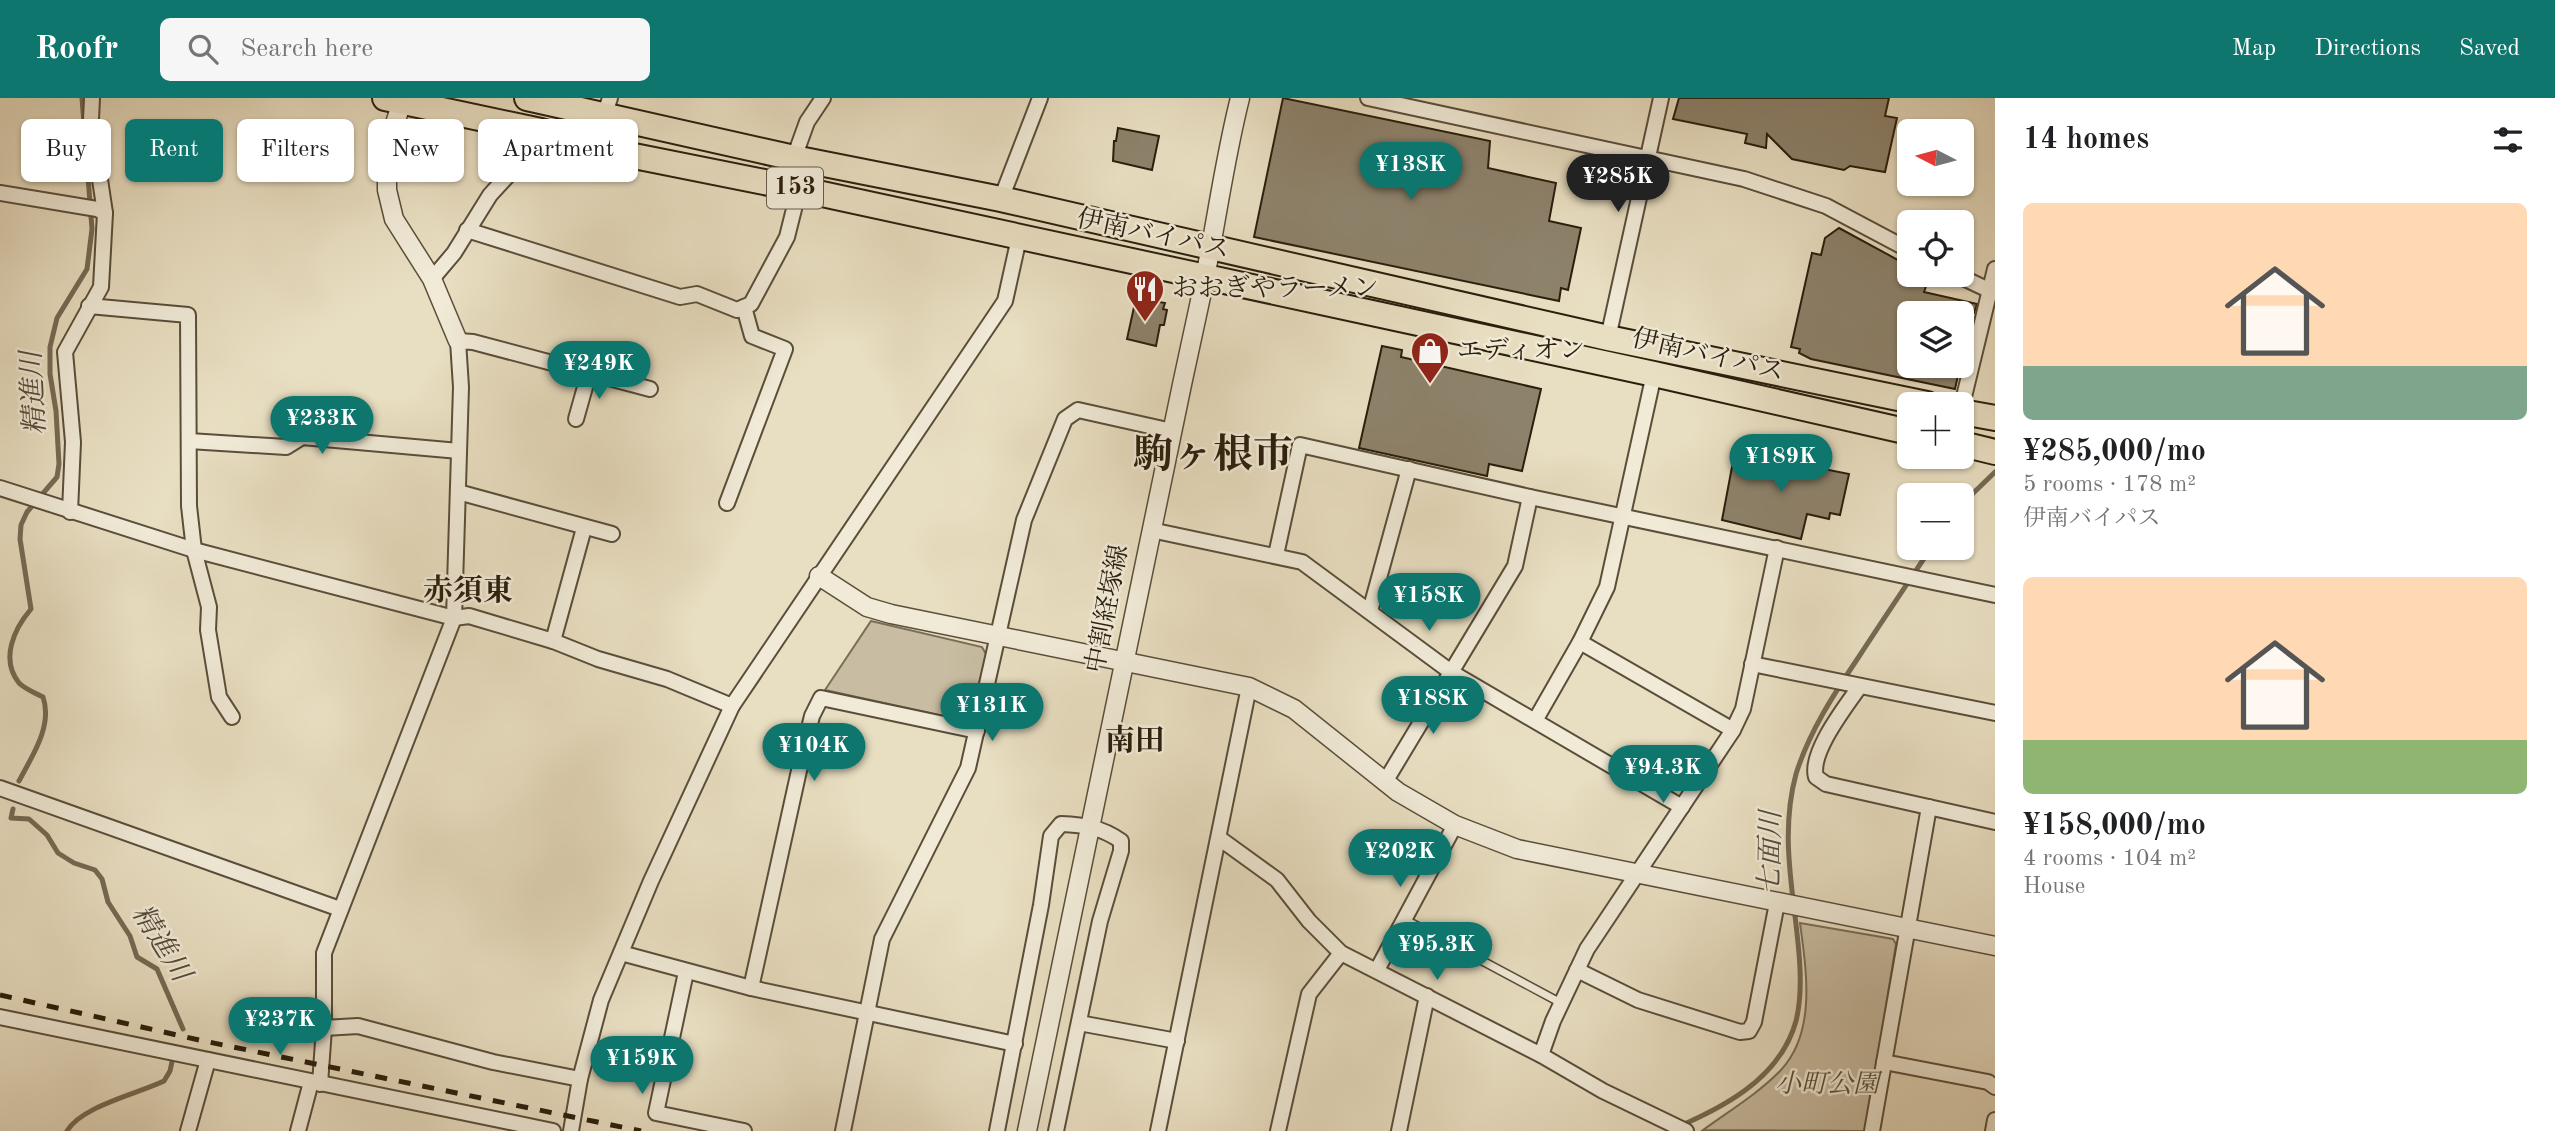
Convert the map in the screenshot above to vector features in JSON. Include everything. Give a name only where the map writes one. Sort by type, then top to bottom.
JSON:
[{"type":"highway","name":"伊南バイパス","points":[[527,98],[607,107],[794,158],[1001,199],[1608,338],[1897,398]]},
{"type":"highway","name":"伊南バイパス","points":[[396,99],[541,131],[634,156],[1206,277],[1897,429]]},
{"type":"highway","points":[[1974,414],[1995,418]]},
{"type":"street","points":[[70,512],[73,442],[65,352],[101,287],[95,210],[92,98]]},
{"type":"street","points":[[794,158],[807,122],[822,98]]},
{"type":"street","points":[[1001,199],[1040,98]]},
{"type":"street","name":"中割経塚線","points":[[1027,1131],[1206,277],[1240,98]]},
{"type":"street","points":[[1368,98],[1744,179],[1826,206],[1897,244]]},
{"type":"street","points":[[1608,338],[1661,98]]},
{"type":"street","points":[[298,1131],[315,1083],[324,1028],[324,953],[454,618],[461,387],[458,341],[432,279],[394,219],[387,190],[387,149],[396,99]]},
{"type":"street","points":[[432,279],[454,253],[490,195],[502,182]]},
{"type":"street","points":[[467,230],[680,297],[698,294],[737,310],[751,304],[787,237],[799,189]]},
{"type":"street","points":[[0,193],[95,210]]},
{"type":"street","points":[[571,1131],[580,1079],[601,1000],[692,788],[732,706],[1005,301],[1019,237]]},
{"type":"street","points":[[1965,392],[1992,292],[1995,269]]},
{"type":"street","points":[[1974,283],[1992,292]]},
{"type":"street","points":[[89,306],[188,315],[189,506],[194,550],[209,607],[208,630],[219,697],[233,717]]},
{"type":"street","points":[[727,503],[785,349],[752,336],[744,307]]},
{"type":"street","points":[[458,341],[474,342],[650,389]]},
{"type":"street","points":[[576,419],[589,373]]},
{"type":"street","points":[[1536,719],[1580,642],[1607,587],[1654,374]]},
{"type":"street","points":[[843,1131],[881,939],[968,768],[1024,520],[1065,419],[1078,410],[1172,431]]},
{"type":"street","points":[[189,441],[286,447],[302,437],[460,451]]},
{"type":"street","points":[[1276,555],[1300,445],[1530,497],[1995,595]]},
{"type":"street","points":[[1370,611],[1409,470]]},
{"type":"street","points":[[0,488],[194,550],[454,618],[469,616],[553,640],[598,659],[667,679],[732,706]]},
{"type":"street","points":[[458,492],[612,534]]},
{"type":"street","points":[[1385,782],[1515,566],[1530,497]]},
{"type":"street","points":[[553,640],[584,528]]},
{"type":"street","points":[[1151,530],[1301,562],[1451,672],[1536,719],[1682,807]]},
{"type":"street","points":[[1541,1055],[1561,1003],[1587,948],[1733,730],[1743,709],[1777,548]]},
{"type":"street","points":[[819,576],[867,607],[891,614],[1249,687],[1294,709],[1398,792],[1455,825],[1517,849],[1995,946]]},
{"type":"street","points":[[1580,642],[1733,730]]},
{"type":"street","points":[[1752,664],[1995,713]]},
{"type":"street","points":[[1857,685],[1828,735],[1815,764],[1816,777],[1826,784],[1995,822]]},
{"type":"street","points":[[1158,1131],[1249,687]]},
{"type":"street","points":[[751,988],[802,757],[821,698],[977,731]]},
{"type":"street","points":[[1,793],[340,909]]},
{"type":"street","points":[[1872,1131],[1928,807]]},
{"type":"street","points":[[997,1131],[1041,905],[1051,835],[1061,824],[1091,825],[1108,831],[1121,841],[1121,851],[1100,920],[1056,1131]]},
{"type":"street","points":[[1377,970],[1455,825]]},
{"type":"street","points":[[1219,838],[1277,880],[1309,920],[1341,953],[1541,1055],[1603,1091],[1686,1131]]},
{"type":"street","points":[[1577,970],[1638,1000],[1740,1032],[1749,1031],[1754,1022],[1779,903]]},
{"type":"street","points":[[621,953],[751,988],[1015,1044]]},
{"type":"street","points":[[1279,1131],[1309,994],[1341,953]]},
{"type":"street","points":[[686,972],[656,1113],[744,1131]]},
{"type":"street","points":[[1399,1131],[1427,996]]},
{"type":"street","points":[[0,1017],[553,1131]]},
{"type":"street","points":[[1079,1023],[1177,1041]]},
{"type":"street","points":[[324,1028],[358,1026],[493,1062],[580,1079]]},
{"type":"street","points":[[188,1131],[208,1060]]},
{"type":"street","points":[[1884,1062],[1988,1082],[1995,1087]]},
{"type":"street","points":[[1993,1131],[1995,1120]]},
{"type":"lane","points":[[1404,919],[1561,1003]]},
{"type":"green space","points":[[871,621],[982,647],[986,654],[973,715],[966,721],[825,690]]},
{"type":"green space","name":"小町公園","points":[[1800,923],[1893,939],[1896,944],[1866,1131],[1703,1130],[1744,1102],[1781,1070],[1800,1037],[1806,979]]},
{"type":"building","points":[[1283,98],[1490,141],[1488,168],[1556,183],[1549,221],[1581,228],[1568,290],[1561,288],[1559,301],[1254,237]]},
{"type":"building","points":[[1679,98],[1889,98],[1885,116],[1897,118],[1885,172],[1850,166],[1844,170],[1792,159],[1767,134],[1766,148],[1745,143],[1747,134],[1673,119]]},
{"type":"building","points":[[1118,128],[1159,136],[1152,170],[1113,161]]},
{"type":"building","points":[[1839,228],[1897,259],[1897,287],[1926,287],[1924,292],[1964,301],[1897,301],[1897,377],[1811,359],[1799,353],[1800,349],[1791,347],[1812,253],[1821,255],[1825,238]]},
{"type":"building","points":[[1136,298],[1165,303],[1163,309],[1167,310],[1164,325],[1160,325],[1156,346],[1127,339]]},
{"type":"building","points":[[1382,346],[1402,350],[1401,357],[1541,389],[1522,471],[1489,464],[1487,476],[1359,448]]},
{"type":"building","points":[[1902,378],[1957,378],[1955,389]]},
{"type":"building","points":[[1735,451],[1849,474],[1840,515],[1830,513],[1829,519],[1807,514],[1801,539],[1722,520]]},
{"type":"waterway","name":"精進川","points":[[19,781],[40,740],[45,719],[43,697],[19,683],[10,664],[15,635],[31,609],[20,539],[21,525],[27,512],[57,477],[59,464],[50,347],[57,318],[87,269],[92,229],[82,98]]},
{"type":"waterway","name":"七面川","points":[[1974,492],[1995,472]]},
{"type":"waterway","name":"七面川","points":[[1668,1131],[1727,1103],[1745,1090],[1762,1076],[1788,1042],[1796,1021],[1800,982],[1788,845],[1796,774],[1808,743],[1831,699],[1923,560]]},
{"type":"waterway","name":"精進川","points":[[13,809],[11,818],[29,819],[47,835],[58,853],[74,863],[95,870],[102,879],[108,902],[130,936],[137,957],[157,969],[183,1029]]},
{"type":"waterway","points":[[67,1131],[85,1114],[164,1081],[170,1071],[173,1057]]},
{"type":"railway","points":[[0,995],[199,1040],[641,1131]]},
{"type":"place","name":"おおぎやラーメン","points":[[1145,323]]},
{"type":"place","name":"エディオン","points":[[1430,385]]},
{"type":"district","name":"駒ヶ根市","points":[[1213,457]]},
{"type":"district","name":"赤須東","points":[[468,592]]},
{"type":"district","name":"南田","points":[[1135,742]]}]
